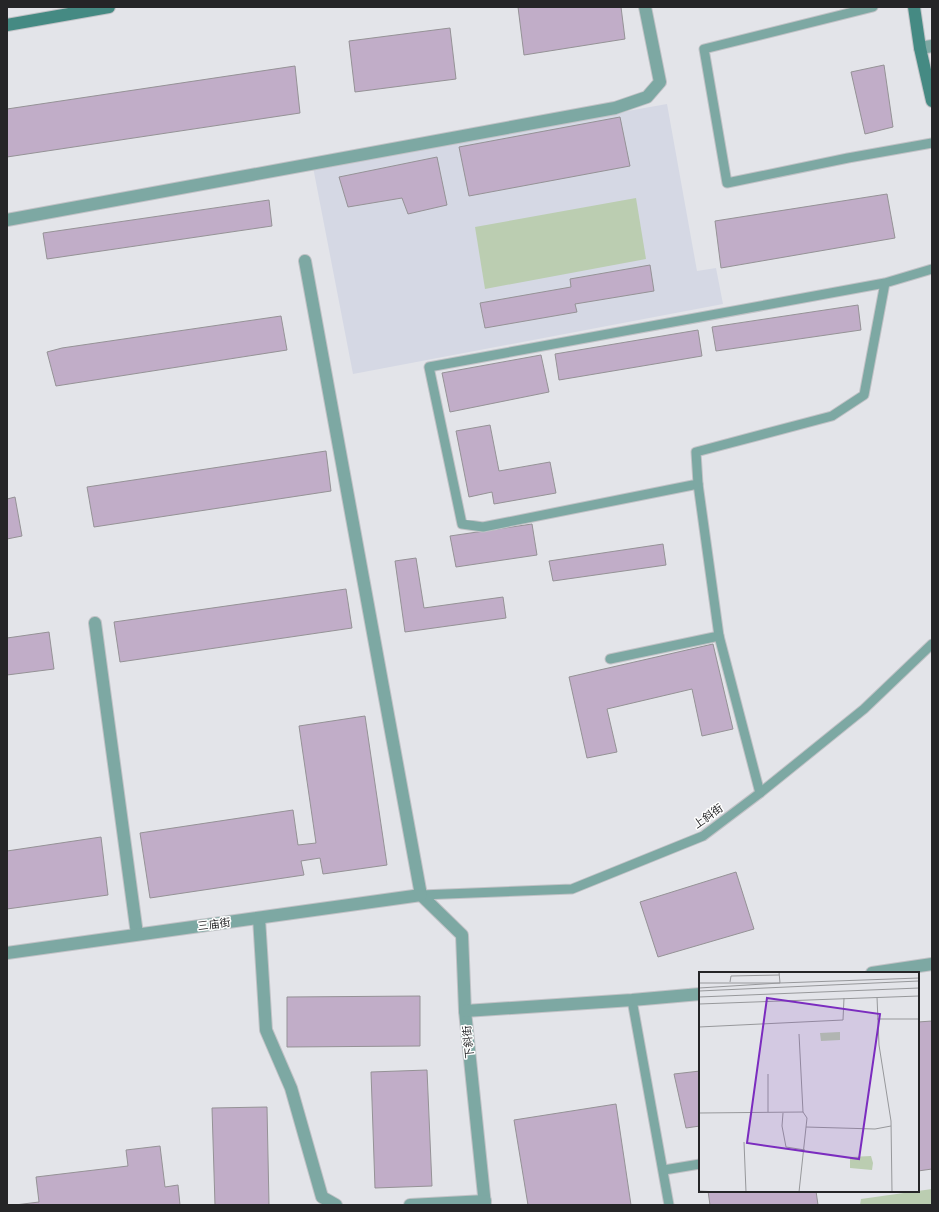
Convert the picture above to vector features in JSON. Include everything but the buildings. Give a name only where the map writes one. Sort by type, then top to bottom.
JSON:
[{"type":"street","points":[[7,25],[109,7]]},
{"type":"street","points":[[7,220],[622,106],[647,97],[660,82],[645,7]]},
{"type":"street","points":[[914,7],[926,47],[932,101]]},
{"type":"street","points":[[306,261],[422,895]]},
{"type":"street","points":[[95,622],[137,934]]},
{"type":"street","name":"三庙街","points":[[7,953],[422,895]]},
{"type":"street","name":"下斜街","points":[[422,895],[462,934],[465,1011],[485,1203]]},
{"type":"street","points":[[259,918],[266,1030],[291,1088],[322,1197],[336,1205]]},
{"type":"street","points":[[879,972],[932,964]]},
{"type":"street","points":[[465,1011],[699,994]]},
{"type":"street","points":[[410,1205],[485,1203]]},
{"type":"lane","points":[[873,7],[704,49],[727,183],[848,158],[932,143]]},
{"type":"lane","points":[[698,484],[483,526],[462,524],[429,367],[885,284],[932,269]]},
{"type":"lane","points":[[760,793],[719,636],[698,484],[696,452],[832,416],[864,395],[885,284]]},
{"type":"lane","points":[[610,659],[719,636]]},
{"type":"lane","name":"上斜街","points":[[422,895],[572,889],[703,836],[760,793],[864,709],[932,644]]},
{"type":"lane","points":[[632,1000],[664,1170],[669,1205]]},
{"type":"lane","points":[[664,1170],[699,1164]]},
{"type":"shaded area","points":[[667,104],[697,271],[716,268],[723,304],[353,374],[313,167]]},
{"type":"green space","points":[[636,198],[646,259],[485,289],[475,227]]},
{"type":"green space","points":[[932,1189],[932,1205],[860,1205],[861,1199]]}]
